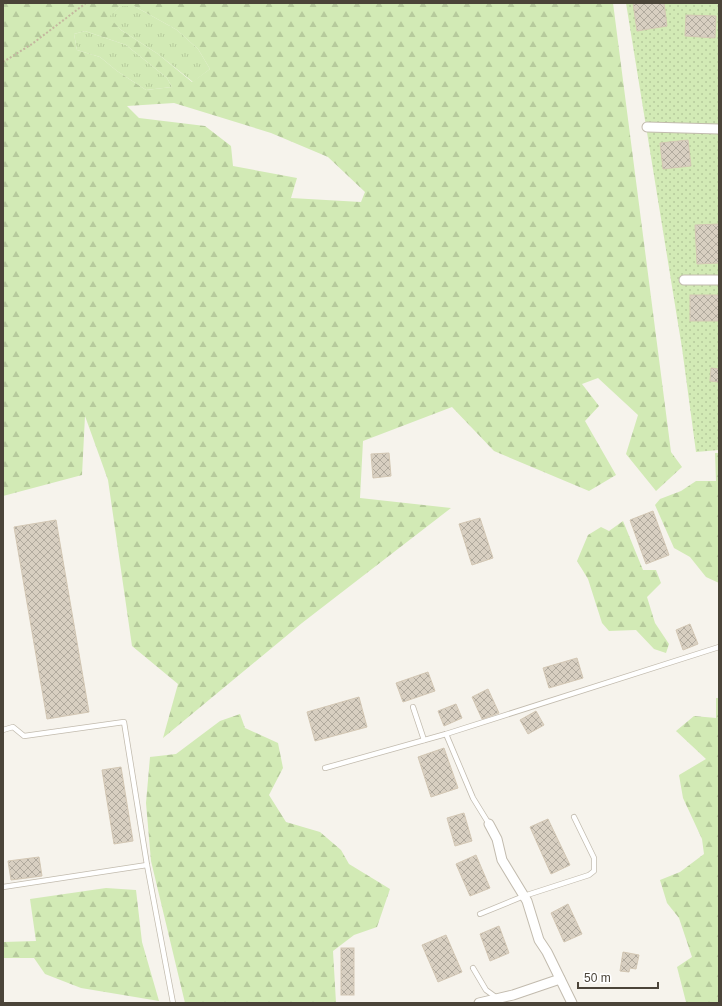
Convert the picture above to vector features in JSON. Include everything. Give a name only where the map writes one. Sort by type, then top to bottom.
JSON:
[{"type":"street","points":[[647,127],[719,129]]},
{"type":"street","points":[[684,280],[719,280]]},
{"type":"street","points":[[489,824],[497,839],[502,860],[530,906],[539,940],[572,1003]]},
{"type":"street","points":[[479,1003],[499,999],[560,979]]},
{"type":"lane","points":[[325,768],[446,734],[719,647]]},
{"type":"lane","points":[[413,707],[424,740]]},
{"type":"lane","points":[[3,730],[13,727],[24,736],[124,722],[147,865],[173,1003]]},
{"type":"lane","points":[[446,734],[473,798],[489,824]]},
{"type":"lane","points":[[480,914],[524,896],[590,875],[594,871],[594,858],[574,817]]},
{"type":"lane","points":[[3,887],[147,865]]},
{"type":"lane","points":[[473,968],[486,990],[499,999]]},
{"type":"path","points":[[3,62],[32,44],[86,3]]},
{"type":"green space","points":[[3,3],[613,3],[671,452],[682,467],[656,491],[626,454],[638,415],[598,378],[582,384],[599,406],[585,421],[616,475],[589,491],[494,451],[452,407],[363,441],[360,498],[451,508],[302,623],[163,738],[178,684],[132,646],[108,480],[85,416],[82,475],[3,496]],"holes":[[[120,6],[134,6],[177,30],[198,49],[210,69],[192,82],[158,54],[121,30],[109,17]],[[85,31],[126,45],[167,78],[172,87],[146,90],[117,71],[100,57],[77,50],[74,34]],[[174,103],[271,133],[328,157],[365,192],[361,202],[291,198],[297,178],[233,166],[231,146],[205,126],[139,118],[127,106]]]},
{"type":"green space","points":[[626,3],[719,3],[719,450],[696,452],[682,348]]},
{"type":"green space","points":[[120,6],[134,6],[177,30],[198,49],[210,69],[193,82],[158,54],[121,30],[108,17]]},
{"type":"green space","points":[[85,31],[126,45],[167,78],[172,87],[146,90],[117,71],[100,57],[77,50],[74,34]]},
{"type":"green space","points":[[715,453],[719,453],[719,583],[706,577],[690,557],[674,548],[655,505],[660,499],[681,491],[696,481],[716,481]]},
{"type":"green space","points":[[623,521],[643,570],[656,570],[661,583],[647,597],[655,623],[669,644],[666,653],[654,649],[636,630],[609,631],[602,623],[588,579],[577,561],[588,535],[601,527],[609,531]]},
{"type":"green space","points":[[716,698],[719,698],[719,1003],[683,1003],[686,1002],[677,967],[692,957],[679,918],[667,903],[660,880],[680,872],[704,854],[702,839],[683,798],[679,775],[706,759],[676,731],[694,716],[716,718]]},
{"type":"green space","points":[[240,714],[245,728],[278,743],[283,768],[269,795],[286,822],[320,832],[341,850],[349,864],[390,889],[377,927],[354,935],[333,951],[336,1003],[185,1003],[151,861],[146,803],[150,757],[176,754],[220,721]]},
{"type":"green space","points":[[106,888],[136,890],[142,942],[159,1001],[81,988],[45,974],[34,958],[3,958],[3,942],[36,941],[30,899]]},
{"type":"building","points":[[633,3],[664,3],[667,26],[637,31]]},
{"type":"building","points":[[686,15],[716,16],[715,38],[685,36]]},
{"type":"building","points":[[688,140],[691,166],[663,169],[660,143]]},
{"type":"building","points":[[719,224],[719,263],[697,264],[695,225]]},
{"type":"building","points":[[690,295],[719,295],[719,321],[690,321]]},
{"type":"building","points":[[711,368],[719,369],[719,382],[710,381]]},
{"type":"building","points":[[389,453],[391,476],[373,478],[371,454]]},
{"type":"building","points":[[653,511],[669,555],[646,564],[630,520]]},
{"type":"building","points":[[480,518],[493,558],[472,565],[459,524]]},
{"type":"building","points":[[56,520],[89,712],[47,719],[14,527]]},
{"type":"building","points":[[690,624],[698,644],[683,650],[676,630]]},
{"type":"building","points":[[577,658],[583,678],[549,688],[543,668]]},
{"type":"building","points":[[428,672],[435,691],[403,702],[396,683]]},
{"type":"building","points":[[488,689],[499,713],[482,719],[472,697]]},
{"type":"building","points":[[359,697],[367,727],[315,741],[307,712]]},
{"type":"building","points":[[456,704],[462,718],[444,726],[438,711]]},
{"type":"building","points":[[536,711],[544,725],[528,734],[520,720]]},
{"type":"building","points":[[444,748],[458,788],[431,797],[418,757]]},
{"type":"building","points":[[121,767],[133,841],[114,844],[102,770]]},
{"type":"building","points":[[464,813],[472,841],[455,846],[447,818]]},
{"type":"building","points":[[548,819],[570,865],[551,874],[530,827]]},
{"type":"building","points":[[476,855],[490,888],[470,896],[456,864]]},
{"type":"building","points":[[39,857],[42,876],[11,880],[8,861]]},
{"type":"building","points":[[568,904],[582,934],[564,942],[551,913]]},
{"type":"building","points":[[499,926],[509,953],[490,961],[480,934]]},
{"type":"building","points":[[446,935],[462,972],[438,982],[422,945]]},
{"type":"building","points":[[341,948],[354,948],[354,995],[341,995]]},
{"type":"building","points":[[623,952],[639,955],[636,969],[630,968],[629,972],[620,971]]}]
